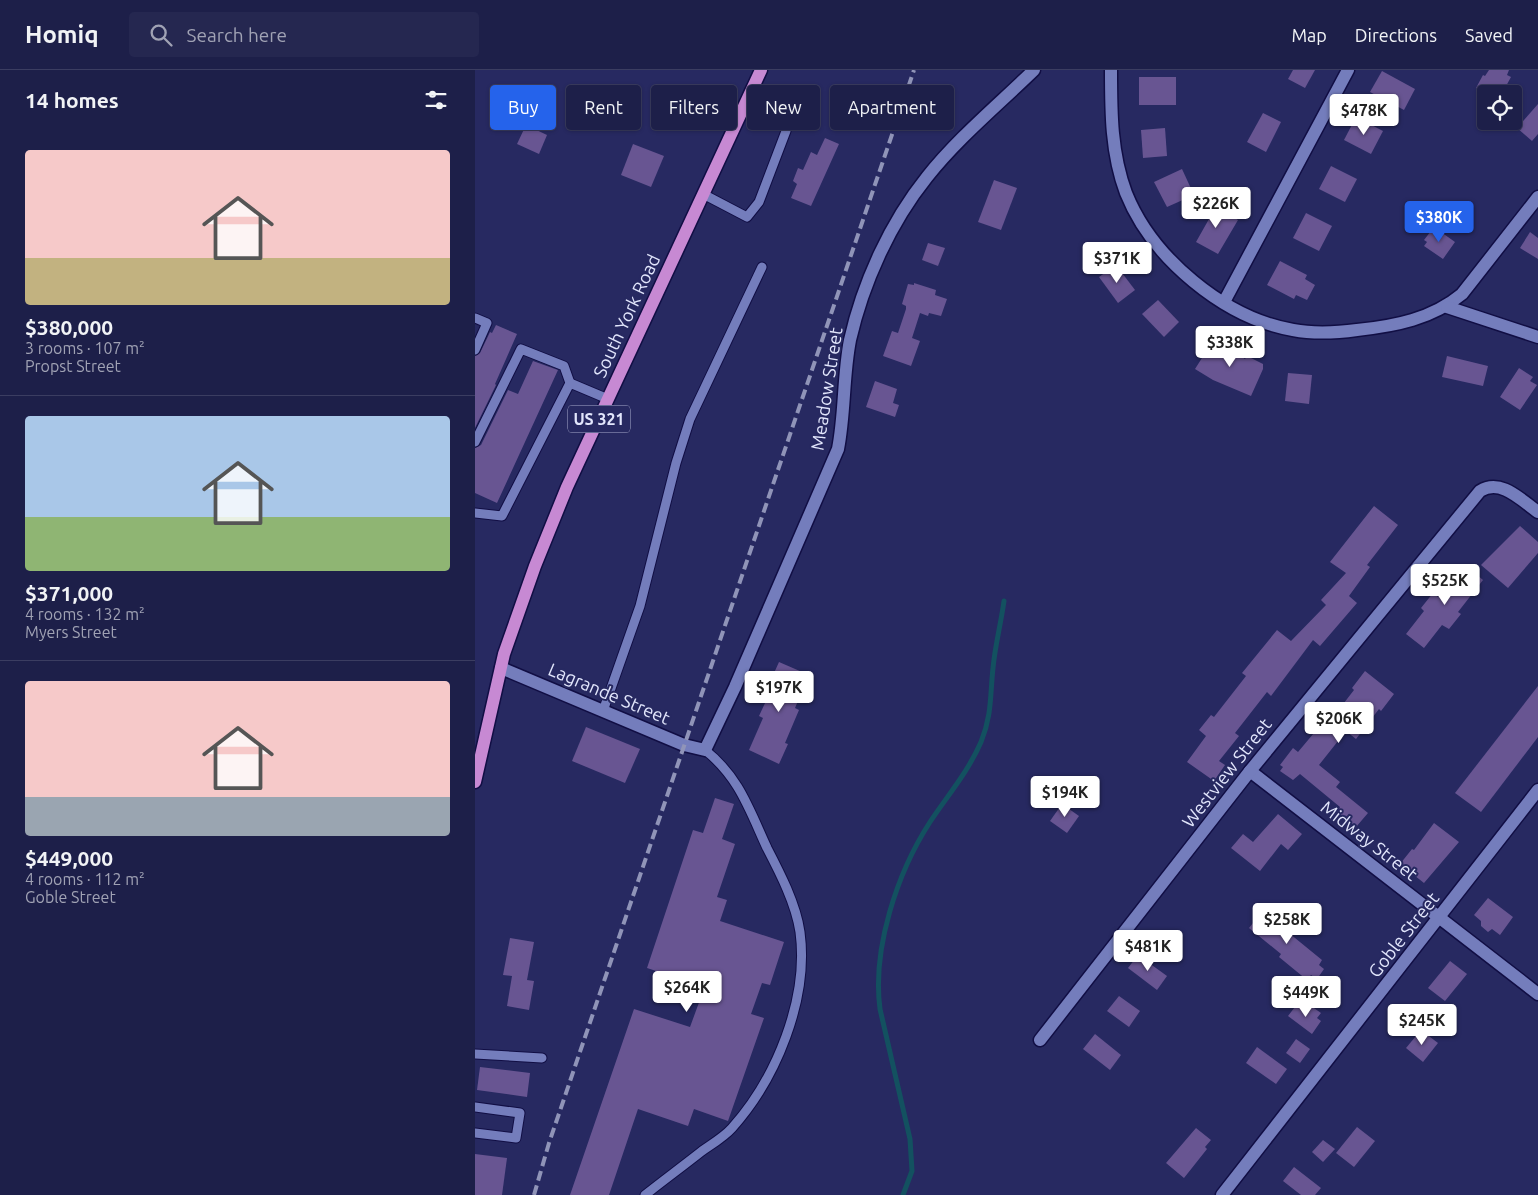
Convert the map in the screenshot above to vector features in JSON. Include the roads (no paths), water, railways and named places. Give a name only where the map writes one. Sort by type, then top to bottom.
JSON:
[{"type":"main road","name":"South York Road","points":[[754,85],[761,70]]},
{"type":"main road","name":"South York Road","points":[[475,782],[501,668],[535,566],[567,487],[747,99]]},
{"type":"street","name":"Meadow Street","points":[[705,750],[743,669],[838,449],[842,429],[847,362],[851,339],[869,283],[887,241],[905,206],[928,175],[1034,70]]},
{"type":"street","points":[[1111,70],[1111,125],[1116,158],[1127,194],[1154,241],[1177,267],[1199,286],[1224,302],[1275,326],[1317,332],[1372,328],[1404,323],[1447,307],[1462,294],[1538,197]]},
{"type":"street","points":[[1224,302],[1348,70]]},
{"type":"street","points":[[1447,307],[1538,337]]},
{"type":"street","name":"Westview Street","points":[[1040,1040],[1250,771],[1480,491],[1487,486],[1503,488],[1538,512]]},
{"type":"street","name":"Lagrande Street","points":[[501,668],[684,745],[705,750]]},
{"type":"street","name":"Midway Street","points":[[1250,771],[1538,994]]},
{"type":"street","name":"Goble Street","points":[[1222,1195],[1538,790]]},
{"type":"lane","points":[[703,194],[747,217],[759,202],[785,130]]},
{"type":"lane","points":[[603,711],[640,606],[676,463],[690,418],[761,266]]},
{"type":"lane","points":[[475,318],[487,323],[475,350]]},
{"type":"lane","points":[[475,442],[521,349],[565,366],[570,383],[502,516],[475,513]]},
{"type":"lane","points":[[570,383],[608,399]]},
{"type":"lane","points":[[645,1195],[731,1129],[757,1096],[773,1068],[789,1029],[800,980],[800,932],[779,873],[734,778],[723,764],[705,750]]},
{"type":"lane","points":[[475,1054],[542,1058]]},
{"type":"lane","points":[[475,1106],[520,1113],[516,1138],[475,1133]]},
{"type":"waterway","points":[[903,1195],[912,1171],[910,1139],[880,1009],[878,986],[884,937],[890,912],[907,864],[930,822],[970,763],[985,732],[1004,601]]},
{"type":"railway","points":[[534,1195],[549,1143],[914,70]]}]
